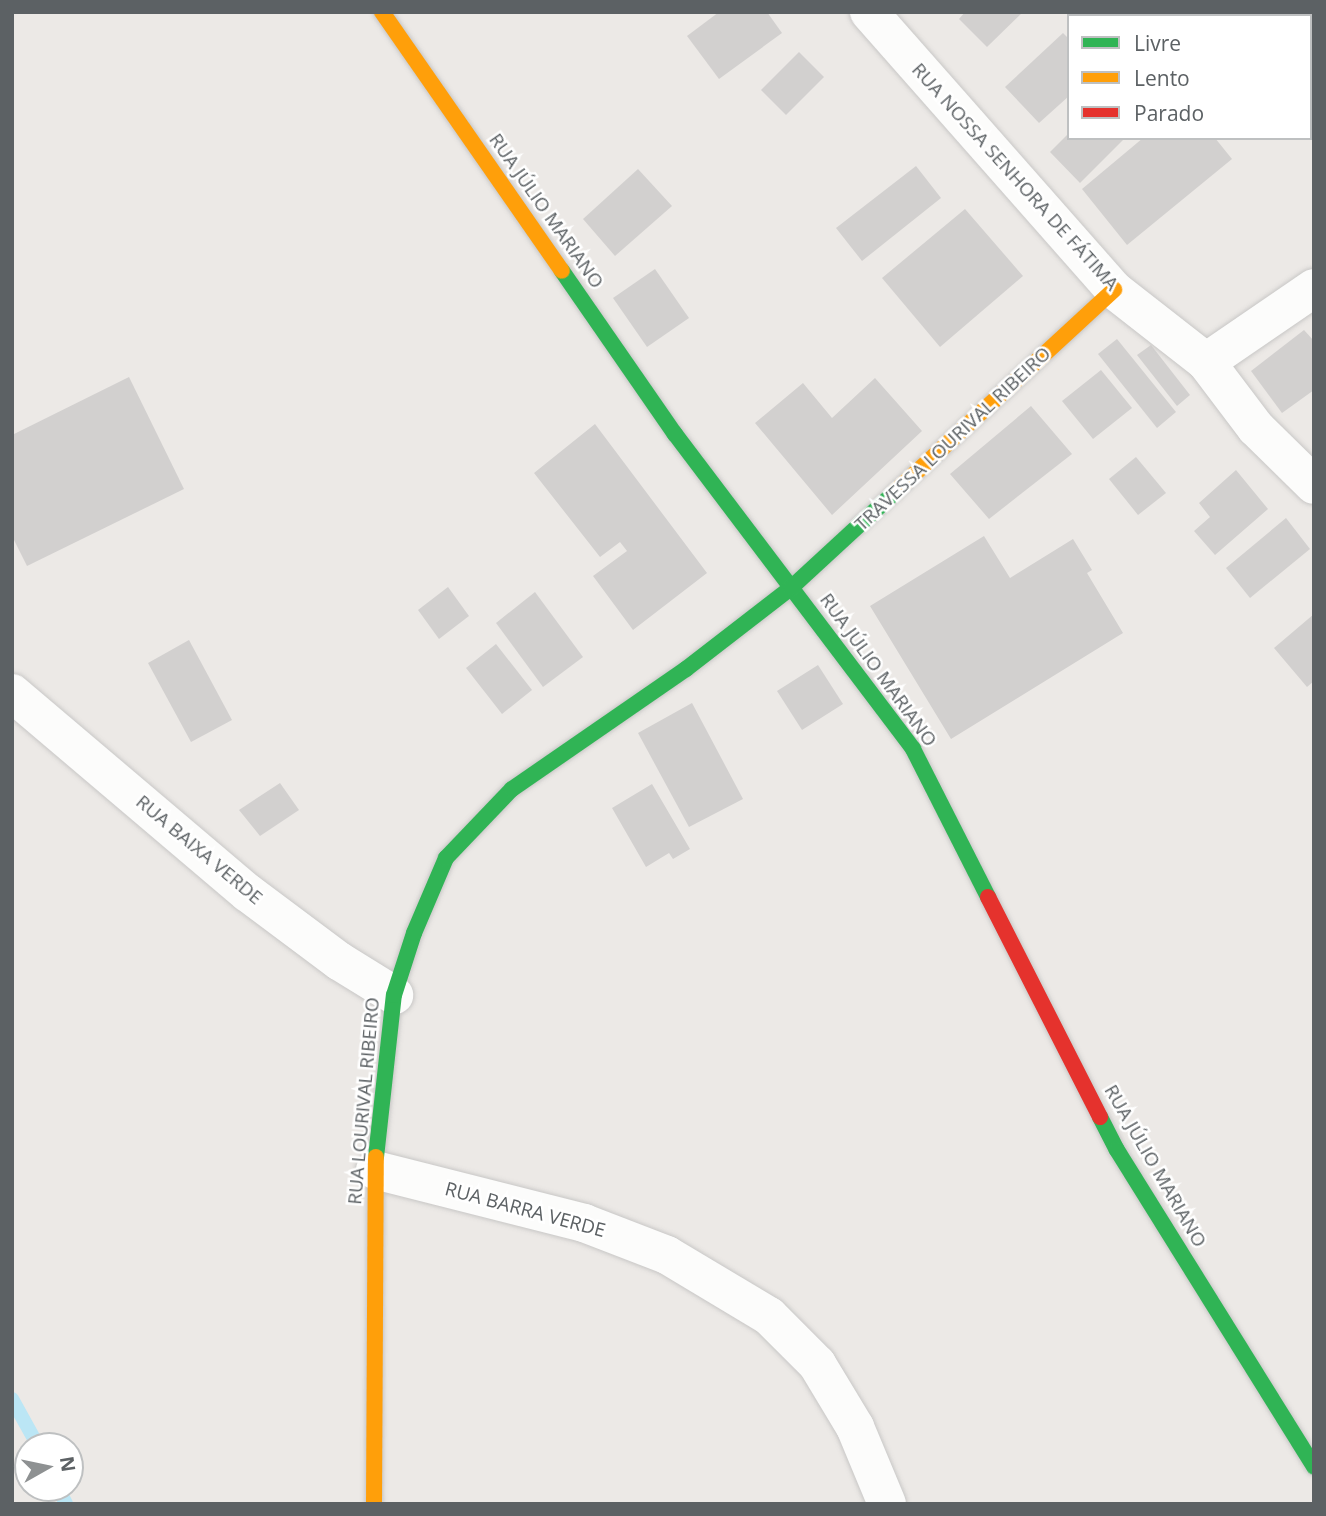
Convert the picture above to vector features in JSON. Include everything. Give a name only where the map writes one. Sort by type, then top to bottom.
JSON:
[{"type":"street","name":"RUA JÚLIO MARIANO","points":[[382,12],[675,434],[913,749],[1117,1150],[1314,1467]]},
{"type":"street","name":"RUA NOSSA SENHORA DE FÁTIMA","points":[[869,12],[1114,290],[1206,362],[1256,428],[1314,485]]},
{"type":"street","points":[[1206,362],[1314,288]]},
{"type":"street","name":"TRAVESSA LOURIVAL RIBEIRO","points":[[792,587],[1114,290]]},
{"type":"street","name":"RUA LOURIVAL RIBEIRO","points":[[373,1504],[374,1170],[394,995],[414,933],[446,858],[512,789],[686,668],[792,587]]},
{"type":"street","name":"RUA BAIXA VERDE","points":[[12,693],[248,893],[339,961],[394,995]]},
{"type":"street","name":"RUA BARRA VERDE","points":[[374,1170],[584,1223],[667,1255],[769,1316],[817,1364],[855,1427],[887,1504]]},
{"type":"building","points":[[719,12],[767,12],[782,33],[719,79],[687,36]]},
{"type":"building","points":[[965,12],[1023,12],[987,47],[959,19]]},
{"type":"building","points":[[1312,19],[1314,21],[1312,66]]},
{"type":"building","points":[[1063,33],[1067,37],[1067,98],[1039,123],[1005,87]]},
{"type":"building","points":[[799,52],[824,77],[786,115],[761,90]]},
{"type":"building","points":[[1067,135],[1067,140],[1123,140],[1080,183],[1050,152]]},
{"type":"building","points":[[1141,140],[1217,140],[1232,159],[1127,245],[1082,189]]},
{"type":"building","points":[[916,166],[941,198],[862,261],[836,228]]},
{"type":"building","points":[[638,169],[672,206],[615,256],[583,219]]},
{"type":"building","points":[[965,209],[1023,276],[940,347],[882,278]]},
{"type":"building","points":[[655,269],[689,318],[647,347],[613,298]]},
{"type":"building","points":[[1304,330],[1314,341],[1314,390],[1282,413],[1251,371]]},
{"type":"building","points":[[1117,339],[1176,412],[1157,428],[1098,354]]},
{"type":"building","points":[[1151,345],[1190,395],[1177,406],[1137,355]]},
{"type":"building","points":[[1101,370],[1132,408],[1093,439],[1062,401]]},
{"type":"building","points":[[129,377],[184,489],[27,566],[12,536],[12,435]]},
{"type":"building","points":[[875,378],[922,431],[832,515],[755,423],[803,383],[832,418]]},
{"type":"building","points":[[1031,406],[1072,454],[989,519],[950,474]]},
{"type":"building","points":[[595,424],[707,573],[633,630],[593,576],[627,551],[620,542],[600,557],[534,473]]},
{"type":"building","points":[[1136,457],[1166,493],[1138,515],[1109,479]]},
{"type":"building","points":[[1236,470],[1268,509],[1215,555],[1194,531],[1210,517],[1199,503]]},
{"type":"building","points":[[1286,518],[1310,549],[1250,598],[1226,568]]},
{"type":"building","points":[[984,536],[1010,578],[1073,539],[1092,570],[1087,573],[1123,633],[951,739],[870,606]]},
{"type":"building","points":[[448,587],[469,616],[439,639],[418,610]]},
{"type":"building","points":[[535,592],[583,657],[543,687],[496,623]]},
{"type":"building","points":[[1314,614],[1314,681],[1307,687],[1274,648]]},
{"type":"building","points":[[189,640],[232,720],[191,742],[148,663]]},
{"type":"building","points":[[496,644],[532,690],[502,714],[466,668]]},
{"type":"building","points":[[818,665],[843,704],[802,730],[777,691]]},
{"type":"building","points":[[692,703],[743,799],[689,827],[638,733]]},
{"type":"building","points":[[280,783],[299,810],[260,836],[239,810]]},
{"type":"building","points":[[652,784],[690,849],[673,859],[669,853],[646,867],[612,808]]},
{"type":"waterway","points":[[12,1399],[30,1432]]},
{"type":"traffic: fast","points":[[562,271],[675,434],[913,749],[988,897]]},
{"type":"traffic: fast","points":[[376,1157],[394,995],[414,933],[446,858],[512,789],[686,669],[792,587],[896,491]]},
{"type":"traffic: fast","points":[[1100,1117],[1117,1150],[1314,1467]]},
{"type":"traffic: slow","points":[[382,12],[562,271]]},
{"type":"traffic: slow","points":[[896,491],[1114,290]]},
{"type":"traffic: slow","points":[[374,1504],[376,1157]]},
{"type":"traffic: jam","points":[[988,897],[1100,1117]]}]
